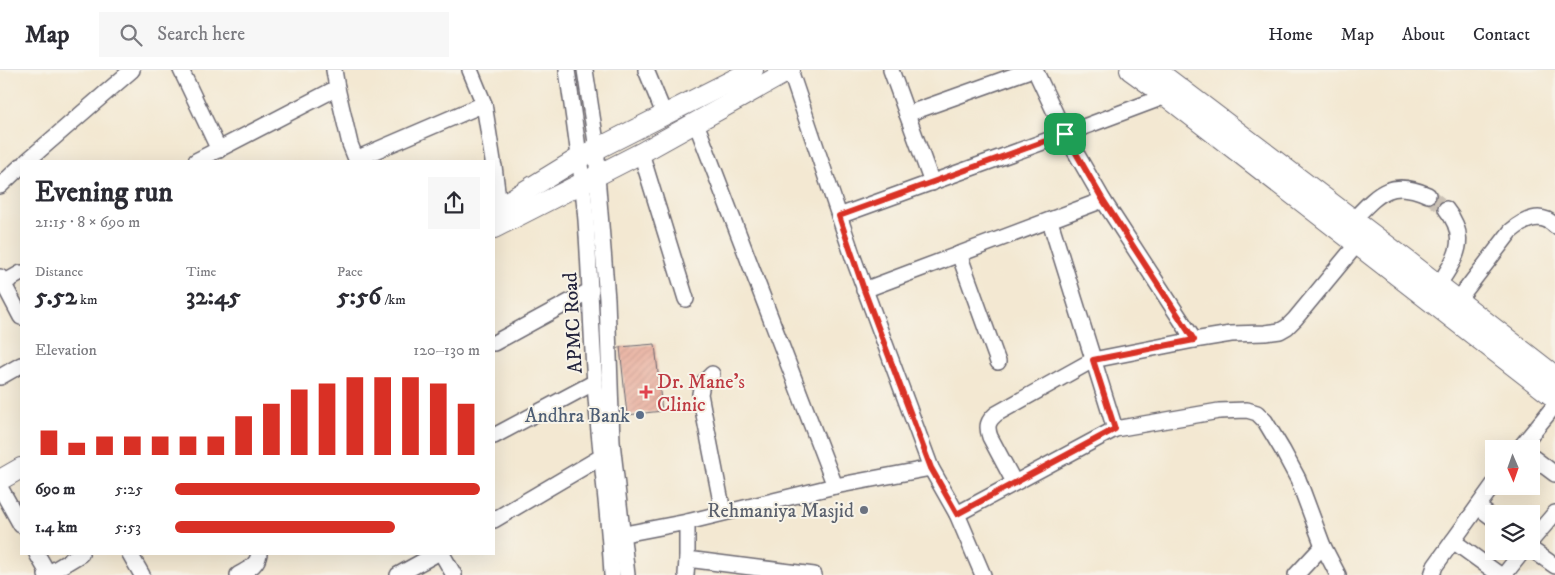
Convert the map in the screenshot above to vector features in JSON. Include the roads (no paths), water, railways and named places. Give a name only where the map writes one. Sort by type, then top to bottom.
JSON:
[{"type":"main road","points":[[496,208],[579,158],[753,70]]},
{"type":"main road","points":[[495,227],[641,153],[790,70]]},
{"type":"main road","points":[[1130,70],[1555,398]]},
{"type":"main road","points":[[1156,70],[1555,376]]},
{"type":"main road","points":[[1,488],[20,469]]},
{"type":"main road","points":[[1,488],[20,481]]},
{"type":"street","points":[[111,70],[113,86]]},
{"type":"street","points":[[28,160],[132,70]]},
{"type":"street","points":[[181,70],[219,150]]},
{"type":"street","points":[[334,70],[354,160],[484,104]]},
{"type":"street","points":[[470,70],[484,104],[493,160]]},
{"type":"street","name":"APMC Road","points":[[567,70],[579,158],[589,180],[607,299],[616,536],[612,575]]},
{"type":"street","name":"APMC Road","points":[[585,70],[597,149],[589,180],[586,218],[601,457],[616,536],[626,575]]},
{"type":"street","points":[[646,70],[665,116]]},
{"type":"street","points":[[790,70],[864,290],[931,468],[957,514],[983,575]]},
{"type":"street","points":[[891,70],[932,183]]},
{"type":"street","points":[[907,114],[1030,70]]},
{"type":"street","points":[[1035,70],[1065,134],[1103,200],[1194,340]]},
{"type":"street","points":[[198,160],[337,88]]},
{"type":"street","points":[[839,216],[1166,96]]},
{"type":"street","points":[[696,123],[835,486]]},
{"type":"street","points":[[641,153],[686,299]]},
{"type":"street","points":[[0,186],[20,167]]},
{"type":"street","points":[[495,187],[496,208]]},
{"type":"street","points":[[1353,220],[1377,195],[1391,189],[1407,189],[1428,195]]},
{"type":"street","points":[[864,290],[1103,200]]},
{"type":"street","points":[[1438,285],[1454,261],[1459,234],[1455,220],[1446,209]]},
{"type":"street","points":[[1458,300],[1510,231],[1518,224],[1528,219],[1544,218],[1555,226]]},
{"type":"street","points":[[1050,221],[1115,429]]},
{"type":"street","points":[[1014,482],[990,437],[988,426],[991,418],[1093,360],[1232,334],[1280,331],[1287,327],[1357,244]]},
{"type":"street","points":[[959,254],[998,362]]},
{"type":"street","points":[[20,273],[1,282],[20,315]]},
{"type":"street","points":[[495,342],[591,290]]},
{"type":"street","points":[[0,377],[20,367]]},
{"type":"street","points":[[712,374],[702,384],[700,394],[723,512]]},
{"type":"street","points":[[495,435],[595,382]]},
{"type":"street","points":[[1530,440],[1555,405]]},
{"type":"street","points":[[957,514],[1115,429],[1219,411],[1247,410],[1257,413],[1265,421],[1298,479],[1323,546],[1338,575]]},
{"type":"street","points":[[495,519],[601,457]]},
{"type":"street","points":[[1540,463],[1555,474]]},
{"type":"street","points":[[616,536],[687,522],[835,486],[931,468]]},
{"type":"street","points":[[1,488],[20,523]]},
{"type":"street","points":[[1432,575],[1435,566],[1486,495]]},
{"type":"street","points":[[1478,507],[1485,512]]},
{"type":"street","points":[[1540,530],[1555,513]]},
{"type":"street","points":[[686,575],[687,522]]},
{"type":"street","points":[[1453,541],[1500,575]]},
{"type":"street","points":[[1296,575],[1323,546]]},
{"type":"street","points":[[38,555],[47,574],[79,555]]},
{"type":"street","points":[[131,555],[142,575]]},
{"type":"street","points":[[238,575],[254,566],[259,555]]},
{"type":"street","points":[[398,575],[434,555]]},
{"type":"street","points":[[443,555],[454,575]]},
{"type":"street","points":[[1540,555],[1555,566]]},
{"type":"street","points":[[687,559],[814,575]]},
{"type":"street","points":[[1504,575],[1516,560]]},
{"type":"tunnel","points":[[1428,195],[1446,209]]},
{"type":"place","name":"Dr. Mane's Clinic","points":[[646,392]]},
{"type":"place","name":"Andhra Bank","points":[[640,415]]},
{"type":"place","name":"Rehmaniya Masjid","points":[[864,510]]}]
